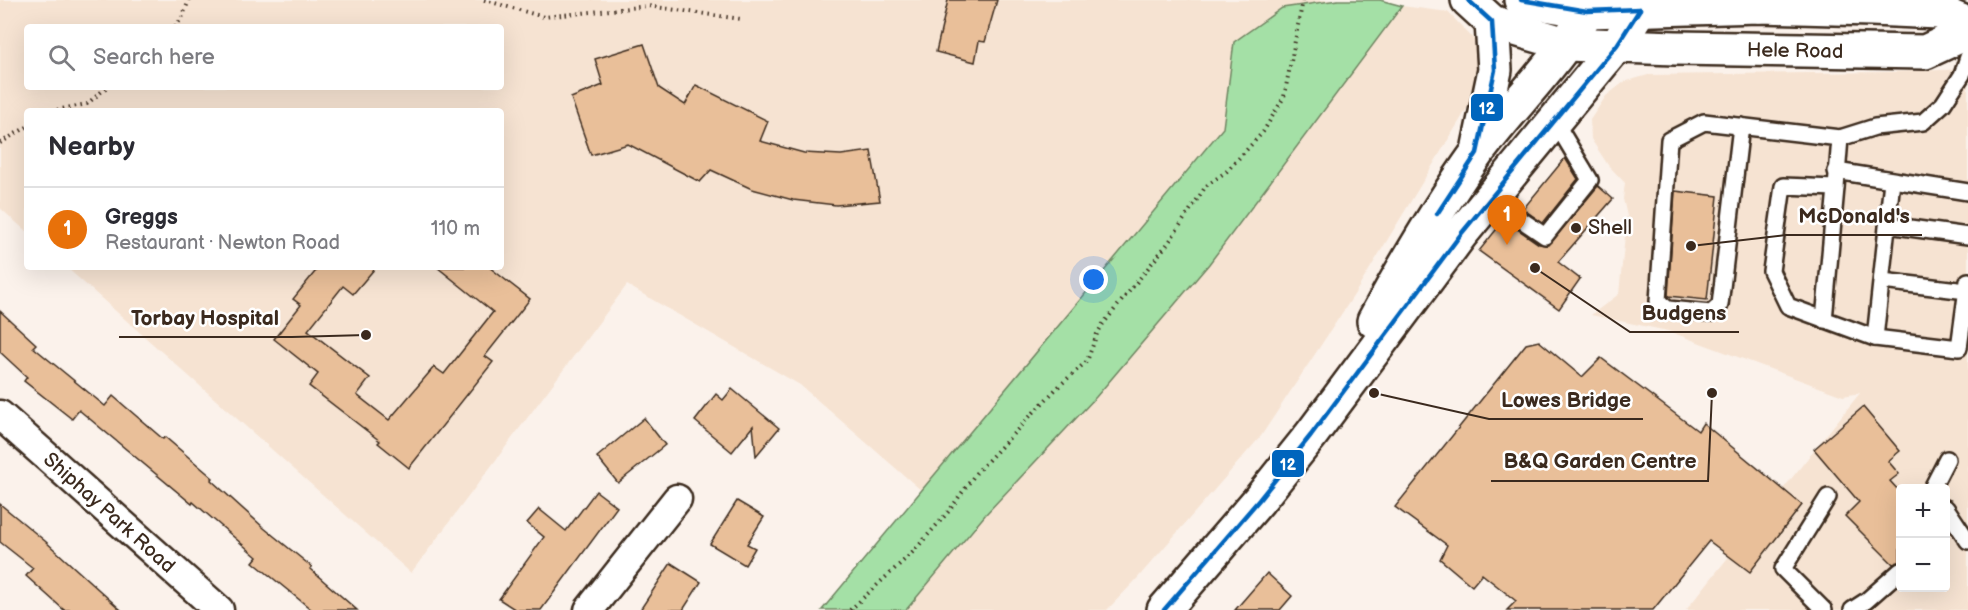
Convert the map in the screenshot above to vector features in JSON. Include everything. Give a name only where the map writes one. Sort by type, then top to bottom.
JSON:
[{"type":"main road","points":[[1468,0],[1492,22],[1495,70],[1477,153]]},
{"type":"main road","points":[[1521,0],[1590,5],[1756,3],[1939,12],[1968,24]]},
{"type":"main road","points":[[1164,610],[1259,500],[1311,435],[1475,217],[1617,45],[1642,4]]},
{"type":"main road","points":[[1311,435],[1431,223],[1477,153],[1566,44],[1590,5]]},
{"type":"main road","name":"Hele Road","points":[[1492,22],[1566,44],[1675,48],[1925,52],[1968,32]]},
{"type":"street","name":"Shiphay Park Road","points":[[0,415],[219,610]]},
{"type":"street","points":[[589,610],[677,499]]},
{"type":"lane","points":[[1741,126],[1720,305],[1711,313],[1668,309],[1658,301],[1669,140],[1704,122],[1741,126],[1840,138],[1875,128],[1923,122],[1943,104],[1962,75],[1968,57]]},
{"type":"lane","points":[[1475,217],[1504,208],[1545,236],[1590,180],[1554,120]]},
{"type":"lane","points":[[1824,320],[1840,138]]},
{"type":"lane","points":[[1836,171],[1968,192]]},
{"type":"lane","points":[[1875,338],[1892,181]]},
{"type":"lane","points":[[1836,188],[1783,186],[1771,272],[1788,306],[1875,338],[1959,348],[1967,286],[1882,281]]},
{"type":"lane","points":[[1888,225],[1968,236]]},
{"type":"lane","points":[[1934,484],[1947,459]]},
{"type":"lane","points":[[1824,610],[1783,569],[1828,497]]},
{"type":"lane","points":[[1950,527],[1968,541]]},
{"type":"lane","points":[[1852,610],[1896,575]]},
{"type":"path","points":[[177,24],[189,0]]},
{"type":"path","points":[[484,0],[544,17],[648,6],[741,19]]},
{"type":"path","points":[[850,610],[914,552],[949,511],[976,473],[1049,396],[1087,361],[1103,324],[1169,242],[1206,186],[1227,171],[1263,132],[1284,98],[1303,0]]},
{"type":"path","points":[[66,108],[87,104],[103,90]]},
{"type":"path","points":[[0,143],[24,129]]},
{"type":"shaded area","points":[[0,0],[1338,0],[1282,8],[1234,42],[1223,128],[922,491],[800,385],[627,285],[411,573],[69,270],[504,270],[504,108],[24,108],[24,229],[0,208]]},
{"type":"shaded area","points":[[1402,6],[1448,12],[1481,47],[1471,102],[1354,295],[1261,436],[1107,610],[906,610],[986,514],[1096,397],[1209,264]]},
{"type":"shaded area","points":[[1968,69],[1968,610],[1686,610],[1860,393],[1843,396],[1668,331],[1591,315],[1619,294],[1627,216],[1623,199],[1625,183],[1608,165],[1591,139],[1590,120],[1606,96],[1624,82],[1648,75]]},
{"type":"green space","points":[[1338,0],[1380,0],[1402,6],[1209,264],[1096,397],[986,514],[906,610],[822,610],[1223,128],[1234,42],[1282,8]]},
{"type":"building","points":[[948,0],[997,0],[985,42],[979,41],[975,62],[936,52]]},
{"type":"building","points":[[644,44],[659,88],[685,105],[696,85],[768,121],[760,141],[804,153],[841,155],[871,151],[880,201],[836,205],[793,200],[752,189],[711,170],[700,182],[628,144],[591,155],[571,98],[603,85],[595,59]]},
{"type":"building","points":[[1565,158],[1578,179],[1543,223],[1523,209]]},
{"type":"building","points":[[1598,186],[1613,199],[1558,262],[1580,279],[1559,309],[1479,251],[1504,220],[1539,244],[1549,245]]},
{"type":"building","points":[[1675,191],[1718,196],[1707,300],[1668,296]]},
{"type":"building","points":[[317,270],[373,270],[353,294],[343,286],[308,330],[370,378],[357,395],[389,420],[434,367],[444,374],[493,312],[441,270],[493,270],[530,299],[485,356],[493,362],[409,468],[378,443],[380,441],[309,386],[318,374],[274,339],[301,305],[293,299]]},
{"type":"building","points":[[0,311],[36,344],[33,347],[105,406],[113,396],[163,439],[165,437],[213,478],[211,480],[264,528],[312,567],[310,569],[357,610],[312,610],[253,562],[257,557],[193,502],[192,504],[79,410],[72,419],[24,381],[27,377],[0,352]]},
{"type":"building","points":[[1539,341],[1582,377],[1601,358],[1698,431],[1703,423],[1802,505],[1750,572],[1709,541],[1653,610],[1507,610],[1516,601],[1482,574],[1472,586],[1440,559],[1447,545],[1395,507],[1526,344]]},
{"type":"building","points":[[732,389],[779,428],[756,456],[753,426],[732,452],[695,421],[716,394],[723,400]]},
{"type":"building","points":[[1863,407],[1900,451],[1888,461],[1899,474],[1890,481],[1896,488],[1896,563],[1893,564],[1845,516],[1859,502],[1814,449]]},
{"type":"building","points":[[644,418],[665,445],[618,483],[597,457]]},
{"type":"building","points":[[596,491],[617,507],[541,610],[516,610],[499,599],[544,537],[527,523],[539,509],[566,531]]},
{"type":"building","points":[[737,501],[764,517],[747,544],[755,548],[745,565],[710,544]]},
{"type":"building","points":[[0,504],[45,541],[121,610],[64,610],[26,576],[33,568],[0,542]]},
{"type":"building","points":[[671,563],[701,582],[683,610],[640,610]]},
{"type":"building","points":[[1267,573],[1292,596],[1280,610],[1235,610]]},
{"type":"transit line","name":"12","points":[[1437,214],[1477,153],[1495,70],[1492,22],[1468,0]]},
{"type":"transit line","name":"12","points":[[1521,0],[1587,11],[1640,9]]},
{"type":"transit line","name":"12","points":[[1164,610],[1259,500],[1311,435],[1461,234],[1617,45],[1640,9]]},
{"type":"place","name":"Shell","points":[[1576,228]]},
{"type":"place","name":"Greggs","points":[[1507,245]]},
{"type":"place","name":"McDonald's","points":[[1691,246]]},
{"type":"place","name":"Budgens","points":[[1535,268]]},
{"type":"place","name":"Torbay Hospital","points":[[366,335]]},
{"type":"place","name":"Lowes Bridge","points":[[1374,393]]},
{"type":"place","name":"B&Q Garden Centre","points":[[1712,393]]}]
